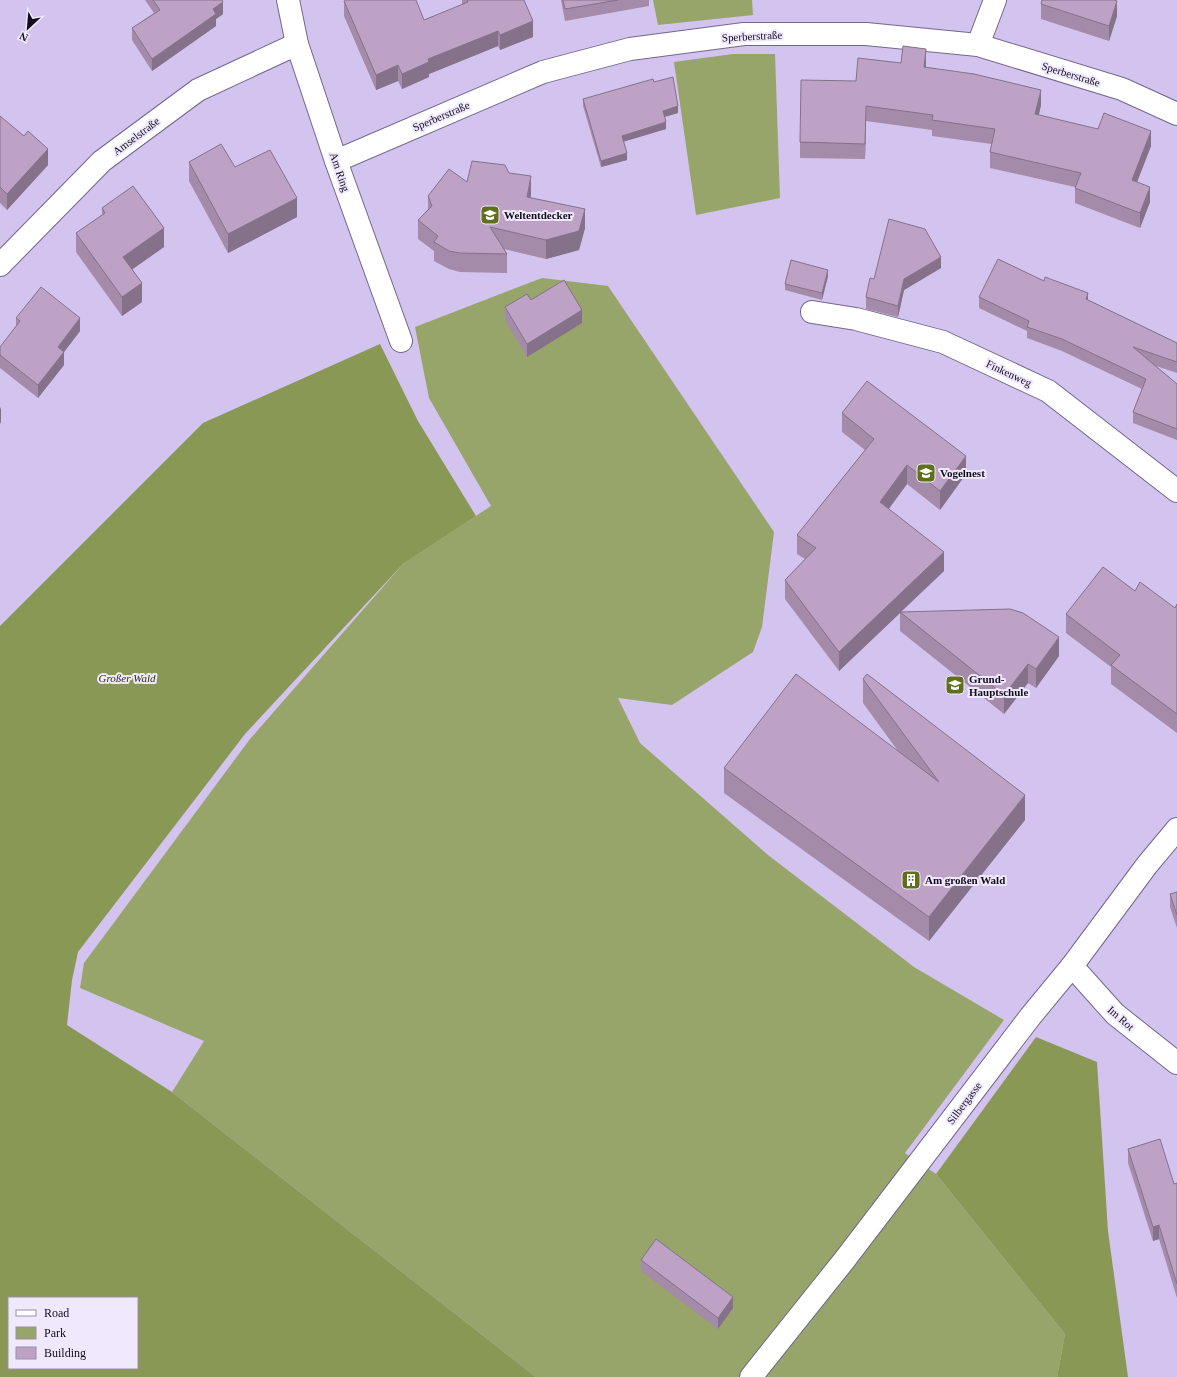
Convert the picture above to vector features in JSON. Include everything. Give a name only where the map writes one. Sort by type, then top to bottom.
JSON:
[{"type":"street","name":"Am Ring","points":[[288,0],[297,44],[336,161],[401,341]]},
{"type":"street","points":[[978,46],[995,0]]},
{"type":"street","name":"Sperberstraße","points":[[336,161],[543,72],[630,49],[744,34],[866,34],[978,46],[1122,89],[1177,114]]},
{"type":"street","name":"Amselstraße","points":[[0,265],[91,172],[115,152],[198,90],[297,44]]},
{"type":"street","name":"Finkenweg","points":[[812,312],[856,319],[943,342],[1048,391],[1177,491]]},
{"type":"street","name":"Silbergasse","points":[[751,1377],[846,1258],[1030,1017],[1072,966],[1147,865],[1177,829]]},
{"type":"street","name":"Im Rot","points":[[1072,966],[1115,1014],[1177,1063]]},
{"type":"green space","points":[[653,0],[752,0],[753,15],[658,25]]},
{"type":"green space","points":[[733,54],[775,54],[780,198],[696,215],[674,62]]},
{"type":"green space","points":[[542,278],[608,286],[774,532],[762,627],[753,652],[672,705],[618,698],[640,743],[768,855],[914,967],[1004,1020],[905,1153],[936,1174],[1065,1334],[1057,1377],[536,1377],[172,1092],[204,1041],[80,988],[84,963],[250,739],[403,564],[491,506],[429,398],[415,327]]},
{"type":"green space","name":"Großer Wald","points":[[380,344],[418,421],[476,516],[403,564],[245,734],[78,952],[72,980],[67,1025],[172,1092],[536,1377],[0,1377],[0,626],[203,423]]},
{"type":"green space","points":[[1036,1037],[1097,1062],[1108,1231],[1128,1377],[1057,1377],[1065,1334],[936,1174]]},
{"type":"building","points":[[153,0],[222,0],[223,2],[213,9],[216,14],[152,59],[132,28],[160,10]]},
{"type":"building","points":[[416,0],[424,20],[468,2],[467,0],[524,0],[533,21],[500,35],[498,31],[428,59],[429,62],[402,74],[398,65],[376,75],[344,1]]},
{"type":"building","points":[[563,0],[618,0],[565,9]]},
{"type":"building","points":[[1042,0],[1117,1],[1109,26],[1041,4]]},
{"type":"building","points":[[903,46],[926,49],[924,67],[974,74],[1041,90],[1035,114],[1098,129],[1104,113],[1151,131],[1132,180],[1150,187],[1140,213],[1075,188],[1081,173],[990,152],[995,129],[932,120],[933,115],[866,106],[865,144],[800,142],[801,80],[856,81],[858,58],[901,63]]},
{"type":"building","points":[[673,77],[678,106],[663,111],[666,122],[622,136],[627,153],[601,161],[583,99],[653,79],[654,82]]},
{"type":"building","points":[[0,116],[24,136],[28,131],[48,149],[7,194],[0,187]]},
{"type":"building","points":[[221,144],[235,167],[270,150],[297,198],[228,234],[189,162]]},
{"type":"building","points":[[472,161],[505,165],[509,173],[531,176],[527,197],[585,209],[579,231],[546,240],[490,227],[507,254],[460,253],[449,251],[434,242],[438,236],[418,220],[432,206],[428,196],[449,169],[467,182]]},
{"type":"building","points":[[133,186],[164,228],[123,257],[142,283],[122,297],[76,233],[105,213],[102,208]]},
{"type":"building","points":[[889,219],[925,229],[941,257],[904,279],[898,306],[866,297],[870,278],[874,279]]},
{"type":"building","points":[[998,259],[1044,281],[1045,277],[1088,293],[1086,299],[1177,343],[1177,362],[1133,347],[1177,384],[1177,429],[1133,412],[1146,379],[1062,339],[1027,327],[1029,321],[979,297]]},
{"type":"building","points":[[791,260],[828,270],[822,293],[785,284]]},
{"type":"building","points":[[564,280],[582,310],[527,344],[505,307],[527,294],[531,300]]},
{"type":"building","points":[[41,287],[80,318],[58,347],[64,352],[38,385],[0,355],[0,347],[20,321],[16,318]]},
{"type":"building","points":[[867,381],[966,456],[940,491],[907,465],[880,502],[944,552],[839,652],[785,580],[816,548],[797,535],[874,439],[842,413]]},
{"type":"building","points":[[1103,567],[1135,591],[1140,582],[1175,608],[1177,604],[1177,714],[1111,665],[1120,655],[1066,614]]},
{"type":"building","points":[[1010,609],[1023,613],[1059,637],[1036,669],[1028,664],[1004,695],[900,612]]},
{"type":"building","name":"Am großen Wald","points":[[796,674],[939,782],[863,679],[867,674],[1025,795],[929,917],[724,768]]},
{"type":"building","points":[[1177,892],[1177,915],[1170,894]]},
{"type":"building","points":[[1160,1139],[1174,1184],[1177,1183],[1177,1284],[1159,1225],[1153,1227],[1128,1149]]},
{"type":"building","points":[[656,1239],[733,1297],[718,1318],[641,1260]]},
{"type":"place","name":"Weltentdecker","points":[[490,215]]},
{"type":"place","name":"Vogelnest","points":[[926,473]]},
{"type":"place","name":"Grund- Hauptschule","points":[[955,685]]},
{"type":"place","name":"Am großen Wald","points":[[911,880]]}]
